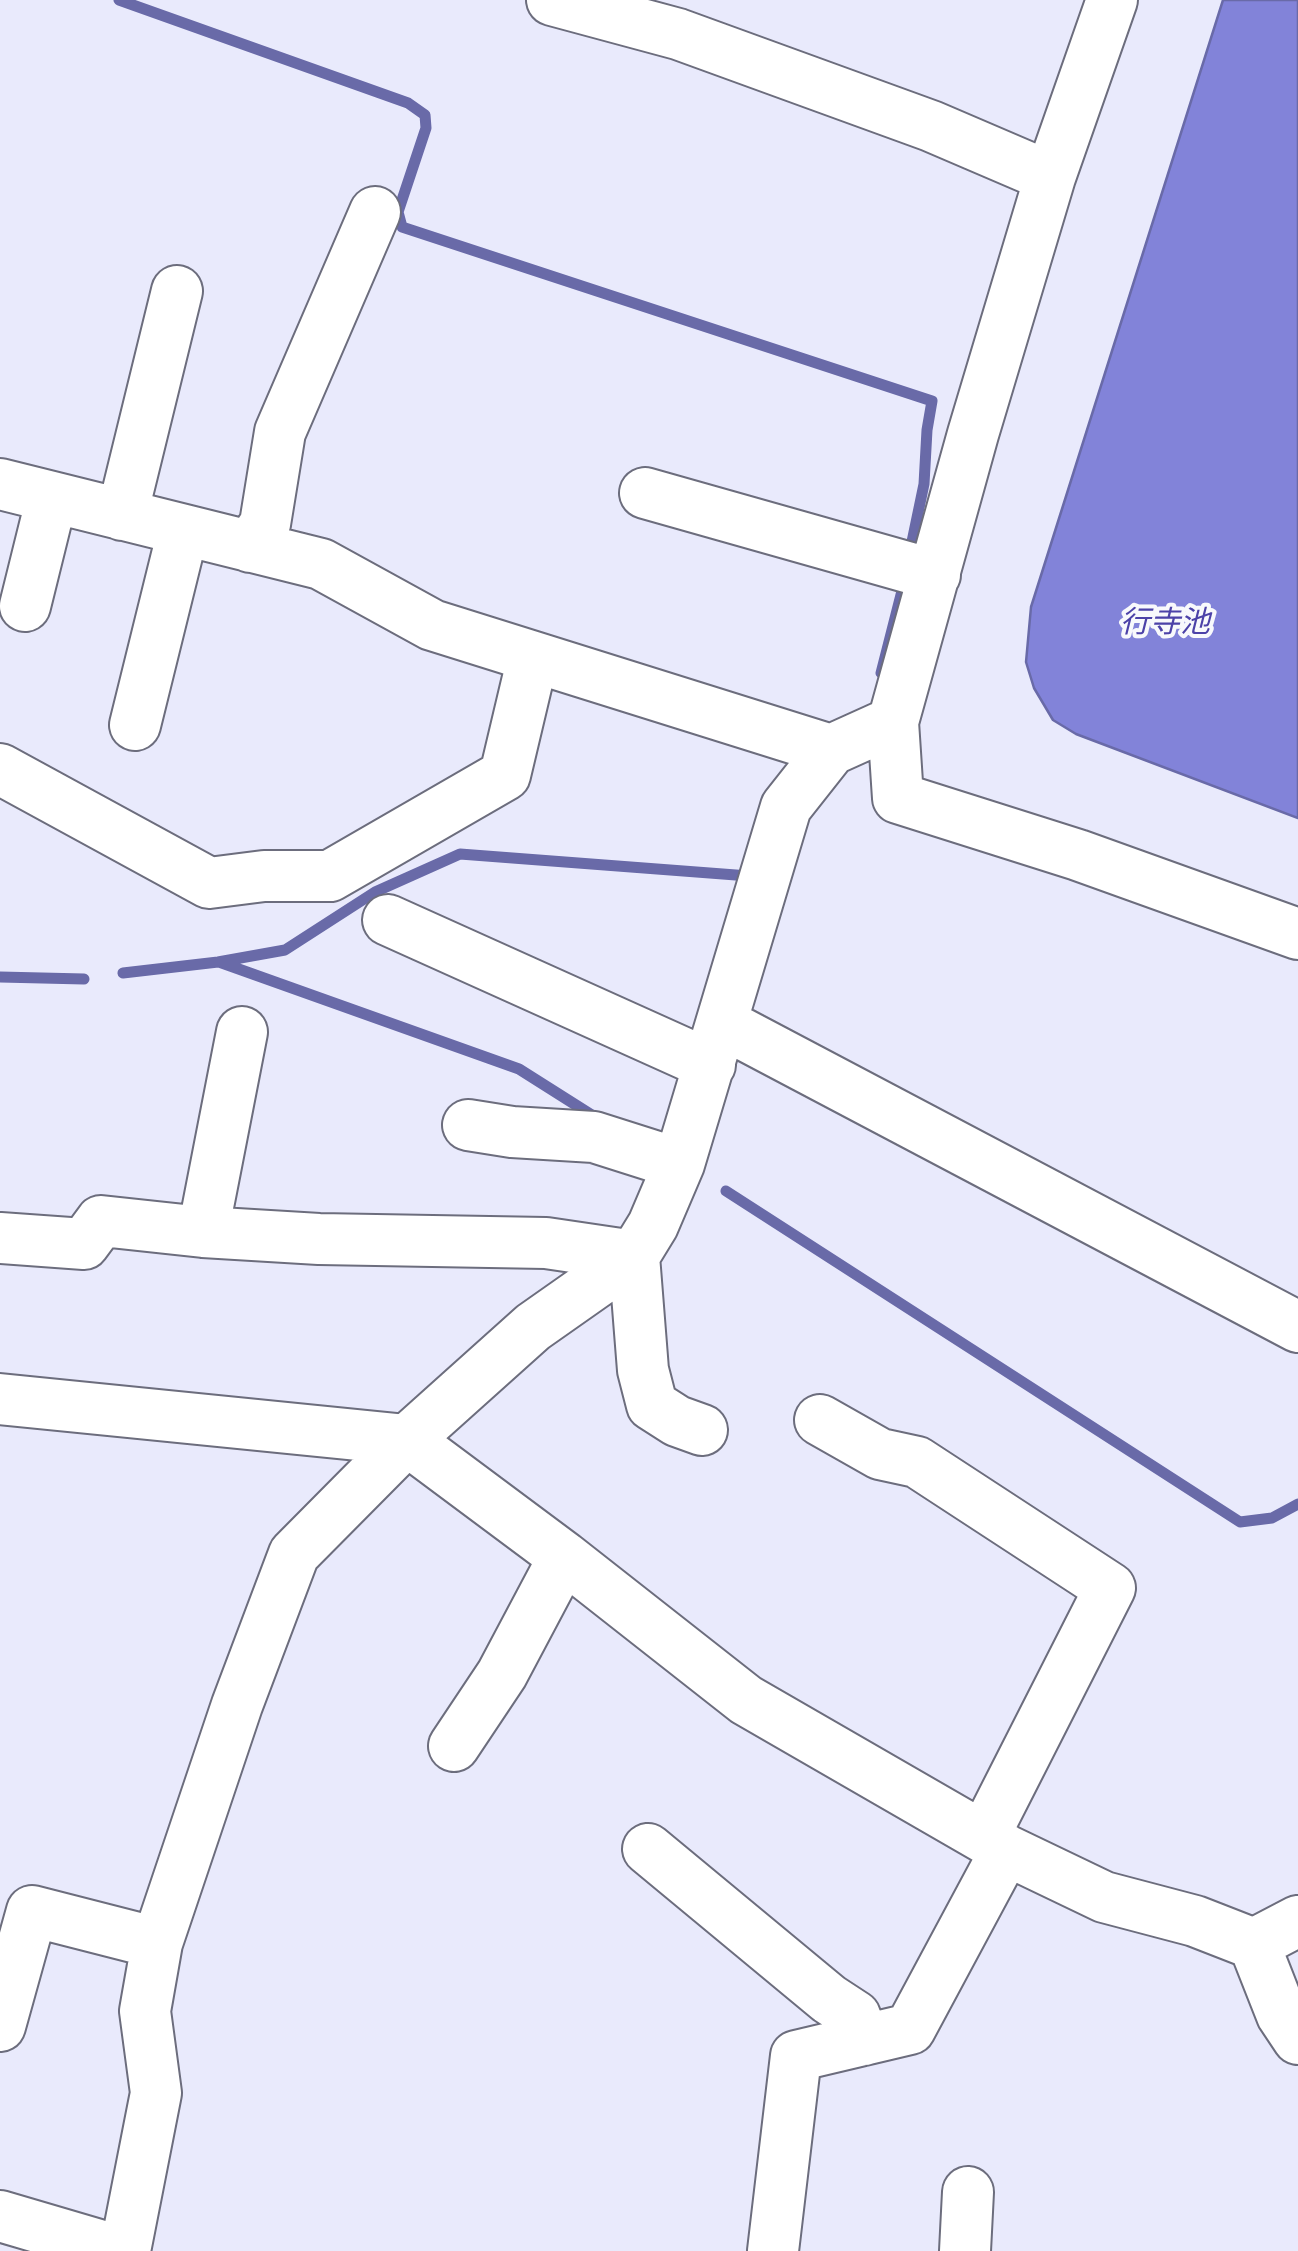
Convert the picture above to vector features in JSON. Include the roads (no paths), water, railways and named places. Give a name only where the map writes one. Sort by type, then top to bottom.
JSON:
[{"type":"street","points":[[552,0],[678,34],[931,126],[1050,177]]},
{"type":"street","points":[[0,2216],[122,2251],[156,2093],[146,2011],[157,1943],[237,1705],[294,1554],[407,1440],[533,1327],[634,1256],[653,1225],[680,1164],[786,807],[866,734],[918,570],[973,434],[1050,177],[1112,0]]},
{"type":"street","points":[[250,548],[265,524],[280,432],[374,212]]},
{"type":"street","points":[[122,515],[176,291]]},
{"type":"street","points":[[0,484],[320,564],[432,626],[533,657],[866,734]]},
{"type":"street","points":[[646,493],[918,570]]},
{"type":"street","points":[[25,606],[52,497]]},
{"type":"street","points":[[135,725],[184,531]]},
{"type":"street","points":[[0,769],[209,883],[264,876],[330,876],[505,776],[533,657]]},
{"type":"street","points":[[866,734],[898,798],[1078,855],[1298,934]]},
{"type":"street","points":[[388,920],[716,1044],[1298,1327]]},
{"type":"street","points":[[204,1232],[242,1032]]},
{"type":"street","points":[[468,1125],[594,1137],[680,1164]]},
{"type":"street","points":[[0,1238],[84,1244],[101,1220],[204,1232],[319,1239],[546,1243],[634,1256]]},
{"type":"street","points":[[634,1256],[643,1370],[652,1405],[676,1421],[702,1430]]},
{"type":"street","points":[[0,1399],[407,1440],[746,1700],[995,1843],[1104,1897],[1195,1921],[1254,1944],[1282,2015],[1298,2040]]},
{"type":"street","points":[[773,2251],[796,2056],[910,2029],[1110,1588],[918,1462],[880,1454],[820,1420]]},
{"type":"street","points":[[454,1746],[502,1674],[564,1557]]},
{"type":"street","points":[[648,1849],[854,2016],[864,2040]]},
{"type":"street","points":[[0,2026],[32,1911],[157,1943]]},
{"type":"street","points":[[1254,1944],[1298,1920]]},
{"type":"street","points":[[965,2251],[968,2192]]},
{"type":"water","name":"行寺池","points":[[1223,0],[1298,0],[1298,818],[1076,734],[1053,720],[1034,688],[1026,662],[1031,607]]},
{"type":"waterway","points":[[119,0],[408,103],[425,115],[426,128],[398,212],[402,227],[932,401],[924,484],[909,556]]},
{"type":"waterway","points":[[881,673],[905,579]]},
{"type":"waterway","points":[[123,973],[285,950],[375,892],[460,854],[749,876]]},
{"type":"waterway","points":[[219,962],[519,1069],[598,1119]]},
{"type":"waterway","points":[[0,977],[84,979]]},
{"type":"waterway","points":[[726,1191],[1240,1522],[1272,1518],[1298,1504]]}]
